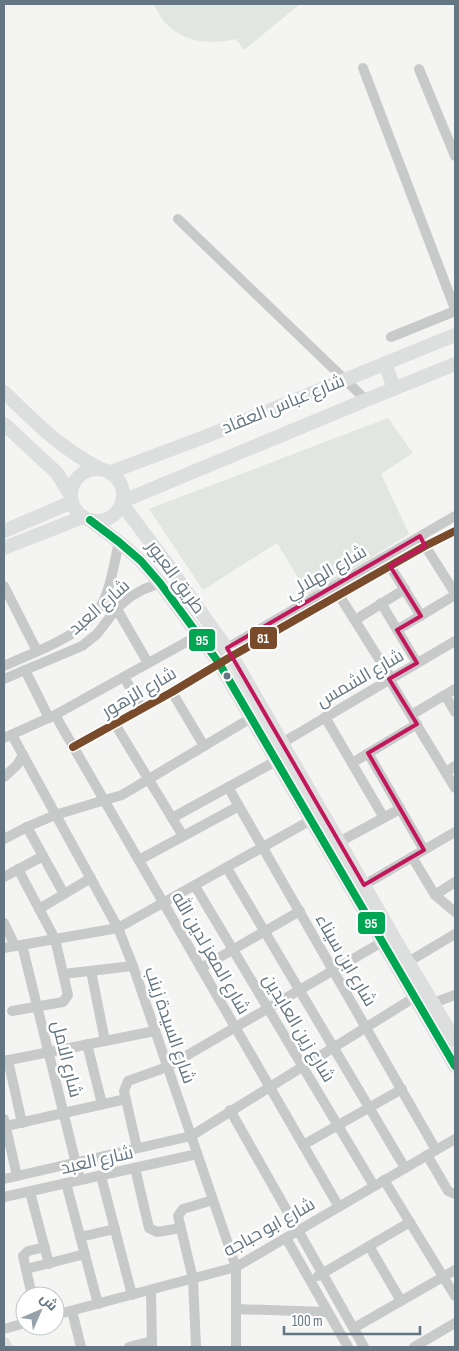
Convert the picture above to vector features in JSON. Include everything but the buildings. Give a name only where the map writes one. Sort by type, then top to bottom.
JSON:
[{"type":"street","points":[[363,68],[455,310],[391,337]]},
{"type":"street","points":[[418,69],[455,156]]},
{"type":"street","points":[[178,219],[366,400]]},
{"type":"street","name":"شارع عباس العقاد","points":[[106,471],[207,436],[455,335]]},
{"type":"street","points":[[385,363],[394,389]]},
{"type":"street","name":"شارع عباس العقاد","points":[[122,503],[455,364]]},
{"type":"street","points":[[4,392],[65,448],[82,460],[106,471],[121,485],[123,492],[122,503],[118,511],[105,520],[86,519],[4,548]]},
{"type":"street","points":[[4,424],[57,473],[64,483],[76,511],[86,519]]},
{"type":"street","points":[[71,499],[72,486],[76,478],[83,472],[92,469],[106,471]]},
{"type":"street","points":[[4,532],[71,499]]},
{"type":"street","name":"طريق العبور","points":[[122,503],[229,652],[455,1040]]},
{"type":"street","name":"شارع الهلالي","points":[[229,652],[390,566],[455,516]]},
{"type":"street","name":"طريق العبور","points":[[86,519],[119,542],[141,562],[160,583],[216,660],[252,718],[455,1066]]},
{"type":"street","name":"شارع الهلالي","points":[[216,660],[422,541],[455,530]]},
{"type":"street","points":[[397,630],[421,616],[454,589],[422,541]]},
{"type":"street","name":"شارع العبد","points":[[4,666],[75,633],[99,610],[104,600],[119,542]]},
{"type":"street","points":[[390,566],[421,616]]},
{"type":"street","name":"شارع العبد","points":[[4,679],[82,646],[97,634],[117,608],[144,589],[160,583]]},
{"type":"street","points":[[4,586],[37,651]]},
{"type":"street","points":[[354,620],[405,589]]},
{"type":"street","points":[[106,592],[148,664]]},
{"type":"street","points":[[338,595],[455,788]]},
{"type":"street","points":[[381,603],[417,663]]},
{"type":"street","points":[[8,736],[52,716],[198,635]]},
{"type":"street","name":"شارع الشمس","points":[[282,743],[455,640]]},
{"type":"street","name":"شارع الزهور","points":[[73,747],[172,692],[216,660]]},
{"type":"street","name":"شارع المعز لدين الله","points":[[25,670],[73,747],[339,1207]]},
{"type":"street","points":[[124,677],[142,709]]},
{"type":"street","points":[[352,763],[455,689]]},
{"type":"street","points":[[172,692],[204,746]]},
{"type":"street","points":[[445,695],[455,712]]},
{"type":"street","points":[[4,839],[55,816],[122,794],[149,780],[252,718]]},
{"type":"street","points":[[325,718],[384,818]]},
{"type":"street","points":[[115,724],[183,836]]},
{"type":"street","name":"شارع السيدة زينب","points":[[8,736],[23,755],[55,816],[91,878],[118,928],[133,966],[236,1267],[236,1347]]},
{"type":"street","points":[[368,753],[424,850]]},
{"type":"street","points":[[4,777],[18,765],[23,755]]},
{"type":"street","points":[[172,818],[276,761]]},
{"type":"street","points":[[446,772],[455,766]]},
{"type":"street","name":"شارع ابن سيناء","points":[[228,787],[436,1150]]},
{"type":"street","points":[[139,860],[239,806]]},
{"type":"street","points":[[339,842],[400,809]]},
{"type":"street","points":[[4,948],[118,928],[164,904],[311,820]]},
{"type":"street","points":[[27,827],[64,894]]},
{"type":"street","points":[[364,885],[455,832]]},
{"type":"street","points":[[4,877],[43,856]]},
{"type":"street","points":[[412,857],[435,895],[455,912]]},
{"type":"street","points":[[227,868],[405,1168]]},
{"type":"street","points":[[12,1011],[65,1000],[68,992],[55,940],[18,869]]},
{"type":"street","points":[[39,909],[91,878]]},
{"type":"street","points":[[435,895],[455,882]]},
{"type":"street","name":"شارع زين العابدين","points":[[195,886],[374,1186]]},
{"type":"street","points":[[201,968],[300,911]]},
{"type":"street","name":"شارع الامل","points":[[4,923],[19,945],[37,1007],[80,1180]]},
{"type":"street","points":[[408,962],[455,934]]},
{"type":"street","points":[[137,1148],[124,1087],[128,1081],[168,1067],[382,942]]},
{"type":"street","points":[[63,974],[133,966]]},
{"type":"street","points":[[91,971],[105,1041]]},
{"type":"street","points":[[433,1003],[455,995]]},
{"type":"street","points":[[191,1136],[230,1110],[415,997]]},
{"type":"street","points":[[22,1122],[6,1060],[155,1031]]},
{"type":"street","points":[[87,1044],[102,1104]]},
{"type":"street","points":[[303,1145],[402,1089]]},
{"type":"street","points":[[17,1176],[5,1122],[22,1122],[126,1099]]},
{"type":"street","points":[[230,1110],[364,1347]]},
{"type":"street","name":"شارع العبد","points":[[4,1179],[191,1136]]},
{"type":"street","name":"شارع ابو حباجه","points":[[65,1312],[236,1267],[455,1139]]},
{"type":"street","name":"شارع العبد","points":[[4,1198],[197,1154]]},
{"type":"street","points":[[427,1155],[448,1191],[455,1194]]},
{"type":"street","points":[[135,1168],[149,1228],[157,1232],[181,1228]]},
{"type":"street","points":[[100,1176],[132,1295]]},
{"type":"street","points":[[384,1180],[455,1296]]},
{"type":"street","points":[[66,1183],[98,1304]]},
{"type":"street","points":[[30,1192],[49,1264]]},
{"type":"street","points":[[196,1347],[194,1278],[178,1216],[181,1211],[213,1200]]},
{"type":"street","points":[[310,1280],[410,1222]]},
{"type":"street","points":[[80,1238],[115,1229]]},
{"type":"street","points":[[286,1238],[348,1347]]},
{"type":"street","points":[[369,1246],[401,1301]]},
{"type":"street","points":[[30,1286],[23,1259],[24,1254],[28,1251],[45,1247]]},
{"type":"street","points":[[26,1270],[85,1254]]},
{"type":"street","points":[[354,1328],[455,1270]]},
{"type":"street","points":[[129,1347],[152,1344],[151,1290]]},
{"type":"street","points":[[236,1309],[327,1312]]},
{"type":"street","points":[[72,1310],[81,1347]]},
{"type":"street","points":[[414,1347],[455,1323]]},
{"type":"highlighted area","points":[[420,536],[425,546],[390,566],[421,616],[397,630],[417,663],[389,679],[417,724],[368,753],[424,850],[364,885],[227,648]]},
{"type":"shaded area","points":[[154,4],[300,4],[244,50],[236,39],[211,42],[199,41],[177,33],[160,16]]},
{"type":"shaded area","points":[[388,418],[413,453],[381,474],[409,534],[309,596],[277,543],[203,590],[149,509]]},
{"type":"transit line","name":"95","points":[[90,520],[141,561],[160,583],[219,663],[455,1066]]},
{"type":"transit line","name":"81","points":[[73,747],[425,546],[455,531]]}]
